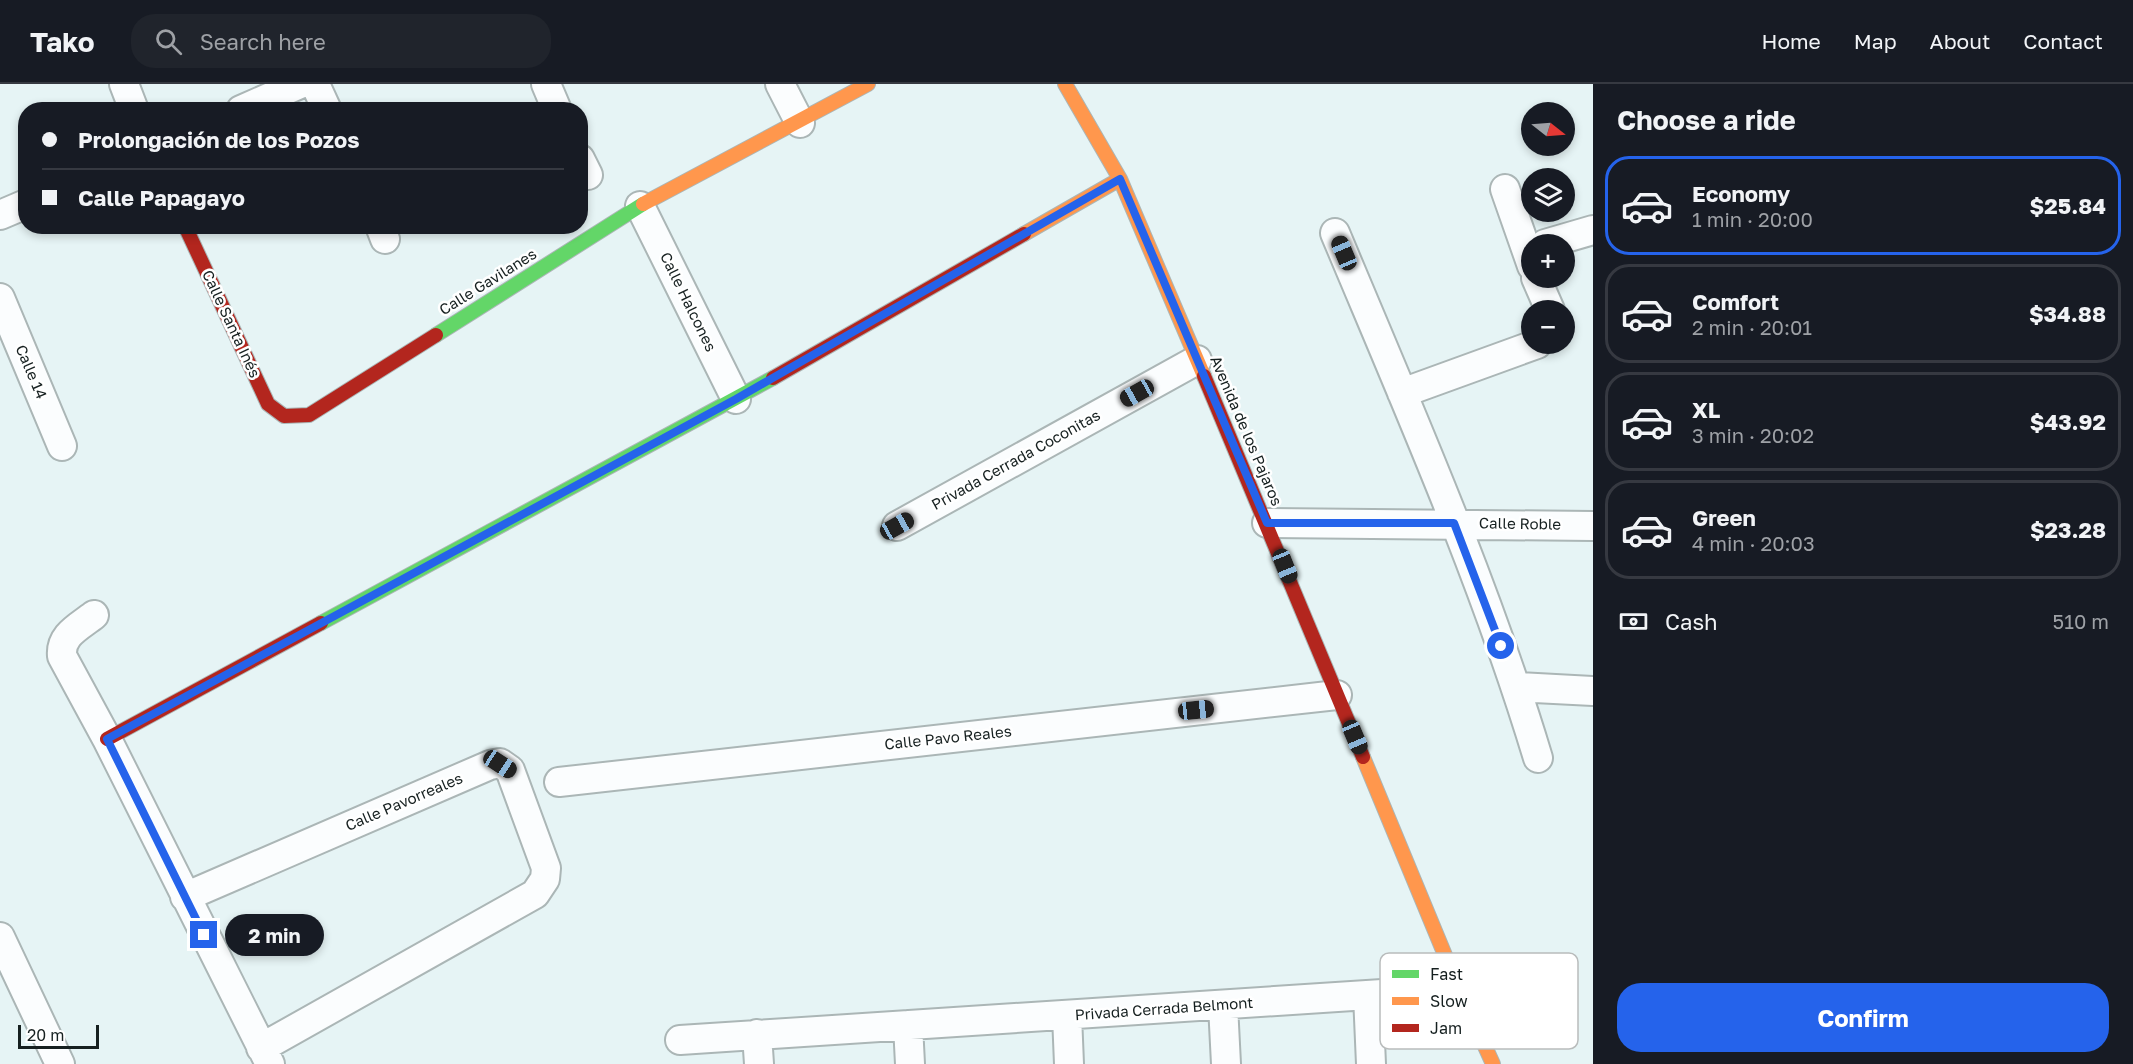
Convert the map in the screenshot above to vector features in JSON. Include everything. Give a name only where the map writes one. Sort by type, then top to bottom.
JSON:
[{"type":"street","points":[[124,84],[131,102]]},
{"type":"street","points":[[259,102],[300,84]]},
{"type":"street","points":[[315,84],[323,102]]},
{"type":"street","points":[[546,84],[554,102]]},
{"type":"street","points":[[780,84],[800,123]]},
{"type":"street","name":"Calle Gavilanes","points":[[284,416],[309,415],[640,206],[800,123],[868,84]]},
{"type":"street","name":"Avenida de los Pajaros","points":[[1065,84],[1120,179],[1267,523],[1444,953]]},
{"type":"street","points":[[107,739],[736,399],[1120,179]]},
{"type":"street","points":[[1505,189],[1525,234]]},
{"type":"street","name":"Calle Halcones","points":[[640,206],[736,399]]},
{"type":"street","points":[[0,215],[18,207]]},
{"type":"street","points":[[1575,237],[1593,230]]},
{"type":"street","points":[[1335,233],[1454,523],[1517,687],[1538,758]]},
{"type":"street","name":"Calle Santa Inés","points":[[189,234],[268,404],[284,416]]},
{"type":"street","name":"Calle 14","points":[[0,298],[62,446]]},
{"type":"street","points":[[1402,393],[1521,349]]},
{"type":"street","name":"Privada Cerrada Coconitas","points":[[897,526],[1197,360]]},
{"type":"street","name":"Calle Roble","points":[[1267,523],[1593,526]]},
{"type":"street","points":[[94,615],[66,636],[61,646],[62,656],[107,739],[265,1056]]},
{"type":"street","points":[[1517,687],[1593,691]]},
{"type":"street","name":"Calle Pavo Reales","points":[[559,782],[1337,694]]},
{"type":"street","name":"Calle Pavorreales","points":[[185,897],[490,765],[500,764],[510,770],[546,868],[545,879],[535,894],[265,1056]]},
{"type":"street","points":[[0,937],[60,1064]]},
{"type":"street","name":"Privada Cerrada Belmont","points":[[680,1040],[1380,994]]},
{"type":"street","points":[[1368,995],[1371,1064]]},
{"type":"street","points":[[1223,1005],[1226,1064]]},
{"type":"street","points":[[1067,1015],[1069,1064]]},
{"type":"street","points":[[908,1025],[910,1064]]},
{"type":"street","points":[[757,1034],[759,1064]]},
{"type":"street","name":"Avenida de los Pajaros","points":[[1486,1049],[1493,1064]]},
{"type":"traffic: fast","points":[[436,335],[643,204]]},
{"type":"traffic: fast","points":[[321,623],[773,378]]},
{"type":"traffic: slow","points":[[643,204],[868,84]]},
{"type":"traffic: slow","points":[[1065,84],[1120,179],[1204,376]]},
{"type":"traffic: slow","points":[[1024,234],[1120,179]]},
{"type":"traffic: slow","points":[[1363,757],[1444,953]]},
{"type":"traffic: slow","points":[[1486,1049],[1493,1064]]},
{"type":"traffic: jam","points":[[189,234],[268,404],[284,416],[309,415],[436,335]]},
{"type":"traffic: jam","points":[[773,378],[1024,234]]},
{"type":"traffic: jam","points":[[1204,376],[1363,757]]},
{"type":"traffic: jam","points":[[107,739],[321,623]]},
{"type":"route","points":[[204,935],[107,739],[736,399],[1120,179],[1267,523],[1454,523],[1501,646]]}]
